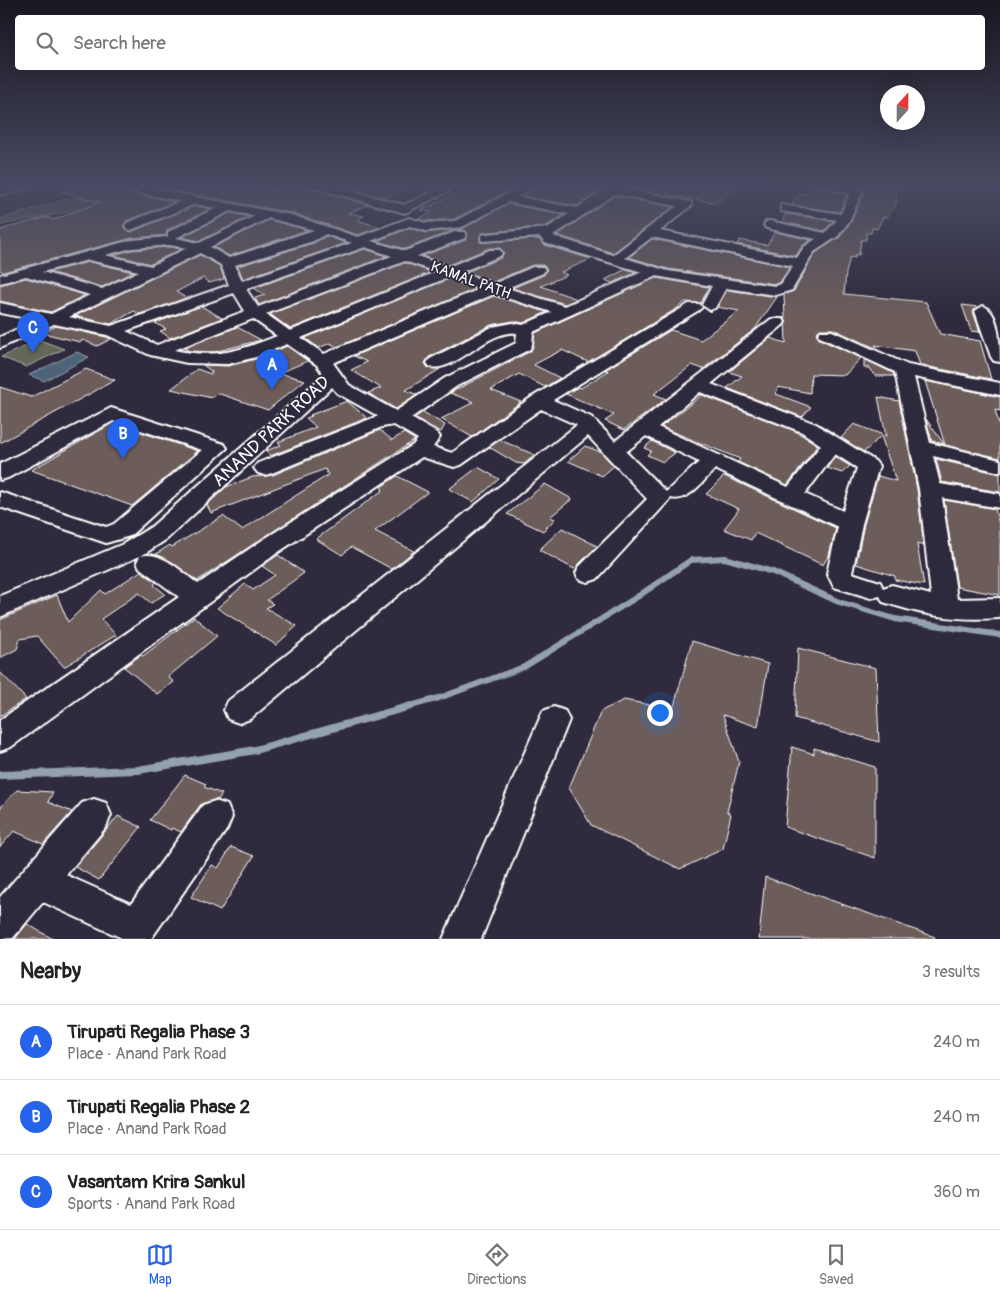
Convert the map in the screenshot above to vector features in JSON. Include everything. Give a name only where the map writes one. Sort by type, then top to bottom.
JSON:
[{"type":"street","points":[[251,233],[254,229]]},
{"type":"street","points":[[51,320],[230,232],[251,233],[282,229]]},
{"type":"street","name":"KAMAL PATH","points":[[321,229],[405,256],[494,290],[565,311]]},
{"type":"street","points":[[112,331],[238,288],[393,229]]},
{"type":"street","points":[[487,238],[549,232],[554,229]]},
{"type":"street","points":[[614,260],[654,229]]},
{"type":"street","points":[[788,229],[827,237]]},
{"type":"street","points":[[549,232],[546,236],[550,240],[654,272],[721,283],[783,290],[787,288],[800,263],[813,246],[837,229]]},
{"type":"street","points":[[0,279],[85,255],[146,242],[170,241],[200,247],[227,263],[325,230]]},
{"type":"street","points":[[650,232],[800,263]]},
{"type":"street","points":[[251,233],[285,245]]},
{"type":"street","points":[[156,351],[460,235]]},
{"type":"street","points":[[7,310],[112,331],[156,351],[187,358],[228,359],[250,353],[495,253]]},
{"type":"street","points":[[85,255],[152,270]]},
{"type":"street","name":"ANAND PARK ROAD","points":[[0,607],[132,550],[159,533],[243,458],[329,369],[290,336],[254,313],[238,288],[227,263]]},
{"type":"street","points":[[0,737],[269,547],[420,448],[430,437],[343,389],[329,369],[538,270]]},
{"type":"street","points":[[26,272],[103,294]]},
{"type":"street","points":[[436,363],[498,330],[513,328],[525,330],[654,272]]},
{"type":"street","points":[[420,448],[454,462],[539,401],[702,306],[721,283]]},
{"type":"street","points":[[0,343],[44,322],[15,315],[7,310]]},
{"type":"street","points":[[983,311],[1000,357]]},
{"type":"street","points":[[614,452],[777,322]]},
{"type":"street","points":[[265,468],[378,422],[397,419],[451,382],[524,345],[525,330]]},
{"type":"street","points":[[826,334],[903,369],[1000,389]]},
{"type":"street","points":[[903,369],[930,489],[944,598],[943,603],[937,607]]},
{"type":"street","points":[[698,385],[810,428],[868,466],[850,524],[839,573],[844,580],[937,607],[963,610],[1000,608]]},
{"type":"street","points":[[539,401],[589,425],[660,499],[588,573]]},
{"type":"street","points":[[0,473],[111,414],[243,458]]},
{"type":"street","points":[[239,710],[589,425]]},
{"type":"street","points":[[644,428],[850,524]]},
{"type":"street","points":[[792,497],[833,443]]},
{"type":"street","points":[[920,447],[1000,466]]},
{"type":"street","points":[[0,499],[106,534],[122,530],[217,448]]},
{"type":"street","points":[[677,494],[713,460]]},
{"type":"street","points":[[930,489],[1000,501]]},
{"type":"street","points":[[149,562],[198,597]]},
{"type":"street","points":[[462,939],[554,720]]},
{"type":"street","points":[[0,925],[94,815]]},
{"type":"street","points":[[37,881],[138,926],[214,817]]},
{"type":"green space","points":[[40,340],[64,349],[26,367],[1,357]]},
{"type":"water","points":[[77,352],[89,357],[44,381],[29,375]]},
{"type":"building","points":[[126,229],[131,232],[139,229],[169,229],[167,230],[166,235],[132,238],[3,272],[0,270],[0,230]]},
{"type":"building","points":[[198,229],[224,229],[199,241],[182,237]]},
{"type":"building","points":[[251,229],[307,230],[229,256],[214,247]]},
{"type":"building","points":[[339,229],[375,229],[358,235]]},
{"type":"building","points":[[408,229],[426,233],[462,229],[520,229],[482,233],[480,242],[539,239],[544,245],[591,259],[561,272],[567,275],[541,286],[577,299],[565,304],[512,288],[544,275],[547,269],[543,265],[532,265],[493,282],[466,272],[501,258],[504,252],[500,248],[489,248],[448,265],[422,256],[466,240],[468,234],[465,230],[454,230],[405,249],[377,241]]},
{"type":"building","points":[[566,229],[645,229],[613,253],[557,235]]},
{"type":"building","points":[[846,229],[872,229],[871,233],[866,233],[866,240],[861,240],[859,255],[855,254],[855,258],[850,257],[844,294],[926,302],[940,334],[980,341],[991,379],[920,365],[915,351],[875,345],[878,349],[833,329],[820,329],[816,333],[819,339],[861,358],[845,375],[811,374],[810,393],[778,387],[776,394],[811,407],[802,417],[727,388],[742,376],[729,372],[770,338],[786,343],[784,294],[794,291],[815,253],[839,238]]},
{"type":"building","points":[[775,232],[811,240],[802,246],[796,256],[737,244],[740,240],[767,245]]},
{"type":"building","points":[[326,236],[346,243],[243,279],[238,266],[314,243]]},
{"type":"building","points":[[652,239],[790,267],[780,282],[775,284],[668,269],[629,257]]},
{"type":"building","points":[[170,247],[181,249],[151,264],[113,255],[132,250]]},
{"type":"building","points":[[365,249],[386,256],[259,305],[255,298],[265,295],[254,288]]},
{"type":"building","points":[[200,255],[220,266],[224,279],[209,283],[203,278],[176,292],[186,298],[140,314],[134,311],[111,324],[75,316]]},
{"type":"building","points":[[89,262],[133,272],[102,287],[49,272]]},
{"type":"building","points":[[405,263],[431,272],[290,329],[270,314]]},
{"type":"building","points":[[626,269],[637,272],[612,283],[605,280]]},
{"type":"building","points":[[26,278],[85,295],[51,312],[0,301],[0,285]]},
{"type":"building","points":[[656,278],[709,287],[701,303],[685,302],[588,362],[562,350],[535,364],[560,378],[545,387],[519,374],[491,390],[521,402],[472,437],[441,419],[474,402],[450,393],[531,351],[535,333]]},
{"type":"building","points":[[449,279],[475,289],[337,347],[330,343],[319,348],[305,338]]},
{"type":"building","points":[[727,290],[777,297],[755,329],[703,369],[692,365],[654,394],[666,399],[624,430],[605,421],[614,415],[566,394],[578,387],[581,388],[608,371],[605,370],[671,330],[701,340],[739,311],[717,307]]},
{"type":"building","points":[[494,296],[547,312],[523,323],[513,321],[491,325],[429,357],[425,363],[428,368],[440,369],[406,390],[417,395],[396,409],[368,393],[381,388],[351,370],[367,362],[354,356]]},
{"type":"building","points":[[962,305],[978,307],[973,312],[980,332],[971,331]]},
{"type":"building","points":[[201,306],[222,318],[170,338],[160,331],[166,329],[155,323]]},
{"type":"building","points":[[56,326],[111,339],[97,346],[83,340],[80,342],[43,333]]},
{"type":"building","points":[[237,327],[261,340],[214,352],[189,351],[184,348]]},
{"type":"building","points":[[287,346],[308,361],[279,373],[305,380],[268,410],[217,393],[212,398],[171,389],[197,369],[211,374],[212,372],[203,365],[228,366],[256,359]]},
{"type":"building","points":[[864,359],[893,373],[894,376],[875,376],[870,368],[864,368]]},
{"type":"building","points":[[86,369],[115,380],[0,443],[0,387],[31,397]]},
{"type":"building","points":[[925,381],[1000,397],[1000,411],[995,410],[1000,428],[1000,458],[945,445]]},
{"type":"building","points":[[702,395],[795,431],[818,445],[787,485],[738,462],[740,459],[661,427]]},
{"type":"building","points":[[878,397],[899,401],[917,489],[924,546],[917,544],[924,585],[895,580],[895,576],[856,564],[864,524],[878,476],[896,481],[881,436],[864,452],[841,438],[854,424],[886,436]]},
{"type":"building","points":[[347,401],[367,418],[270,456],[266,451],[281,445],[278,442],[316,427],[306,418],[312,416],[310,415]]},
{"type":"building","points":[[423,412],[445,425],[441,432],[414,418]]},
{"type":"building","points":[[926,419],[944,444],[932,441]]},
{"type":"building","points":[[113,423],[198,451],[132,506],[31,470]]},
{"type":"building","points":[[380,430],[392,440],[404,433],[415,440],[197,581],[172,562],[156,554],[170,545],[172,547],[223,516],[242,530],[328,475],[325,469],[211,513],[207,505],[226,487],[252,477],[273,475]]},
{"type":"building","points":[[500,440],[535,455],[524,464],[516,463],[489,447]]},
{"type":"building","points":[[652,441],[675,453],[663,462],[647,455],[651,451],[644,448]]},
{"type":"building","points":[[585,446],[601,452],[614,466],[602,476],[568,461]]},
{"type":"building","points":[[835,457],[850,466],[842,473],[827,468]]},
{"type":"building","points":[[936,459],[1000,474],[1000,492],[942,482]]},
{"type":"building","points":[[478,467],[499,479],[473,502],[449,489]]},
{"type":"building","points":[[397,476],[428,492],[375,531],[414,551],[392,569],[351,547],[342,555],[316,539],[383,490],[381,487]]},
{"type":"building","points":[[724,476],[836,528],[829,555],[823,565],[755,533],[751,540],[724,529],[739,509],[706,494]]},
{"type":"building","points":[[545,484],[572,499],[550,517],[555,519],[543,531],[507,514]]},
{"type":"building","points":[[944,500],[995,509],[1000,528],[1000,595],[957,587]]},
{"type":"building","points":[[562,528],[597,546],[574,569],[539,550]]},
{"type":"building","points":[[278,555],[304,573],[267,600],[273,604],[266,608],[297,626],[276,645],[217,608],[245,584],[253,590],[275,575],[262,566]]},
{"type":"building","points":[[141,571],[156,582],[154,585],[165,594],[151,603],[139,593],[101,619],[116,635],[64,667],[37,636],[20,639],[17,649],[0,658],[0,620],[57,595],[68,622],[101,590],[105,594]]},
{"type":"building","points":[[194,617],[217,636],[168,677],[174,682],[157,694],[124,667],[141,655],[143,656]]},
{"type":"building","points":[[692,641],[768,664],[758,727],[723,715],[739,762],[727,812],[731,814],[723,849],[680,869],[591,825],[569,788],[601,711],[624,700],[656,706],[672,713]]},
{"type":"building","points":[[798,648],[876,668],[879,742],[795,718]]},
{"type":"building","points":[[0,672],[26,699],[0,716]]},
{"type":"building","points":[[792,747],[814,754],[814,748],[875,767],[875,858],[785,827]]},
{"type":"building","points":[[185,775],[206,784],[204,787],[222,794],[218,800],[201,804],[181,832],[172,828],[171,830],[150,820]]},
{"type":"building","points":[[17,790],[53,792],[48,802],[72,812],[43,844],[14,831],[0,847],[0,808]]},
{"type":"building","points":[[118,816],[141,827],[99,880],[75,867]]},
{"type":"building","points":[[231,847],[254,856],[220,911],[191,897],[212,865],[218,868]]},
{"type":"building","points":[[765,877],[935,937],[934,939],[759,939]]},
{"type":"building","points":[[27,924],[53,939],[15,939]]},
{"type":"waterway","points":[[407,707],[439,698],[524,667],[637,597],[691,560],[725,558],[773,572],[839,602],[895,619],[1000,635]]},
{"type":"waterway","points":[[0,775],[138,770],[255,750],[411,706]]},
{"type":"place","name":"Vasantam Krira Sankul","points":[[33,353]]},
{"type":"place","name":"Tirupati Regalia Phase 3","points":[[272,390]]},
{"type":"place","name":"Tirupati Regalia Phase 2","points":[[123,459]]}]
